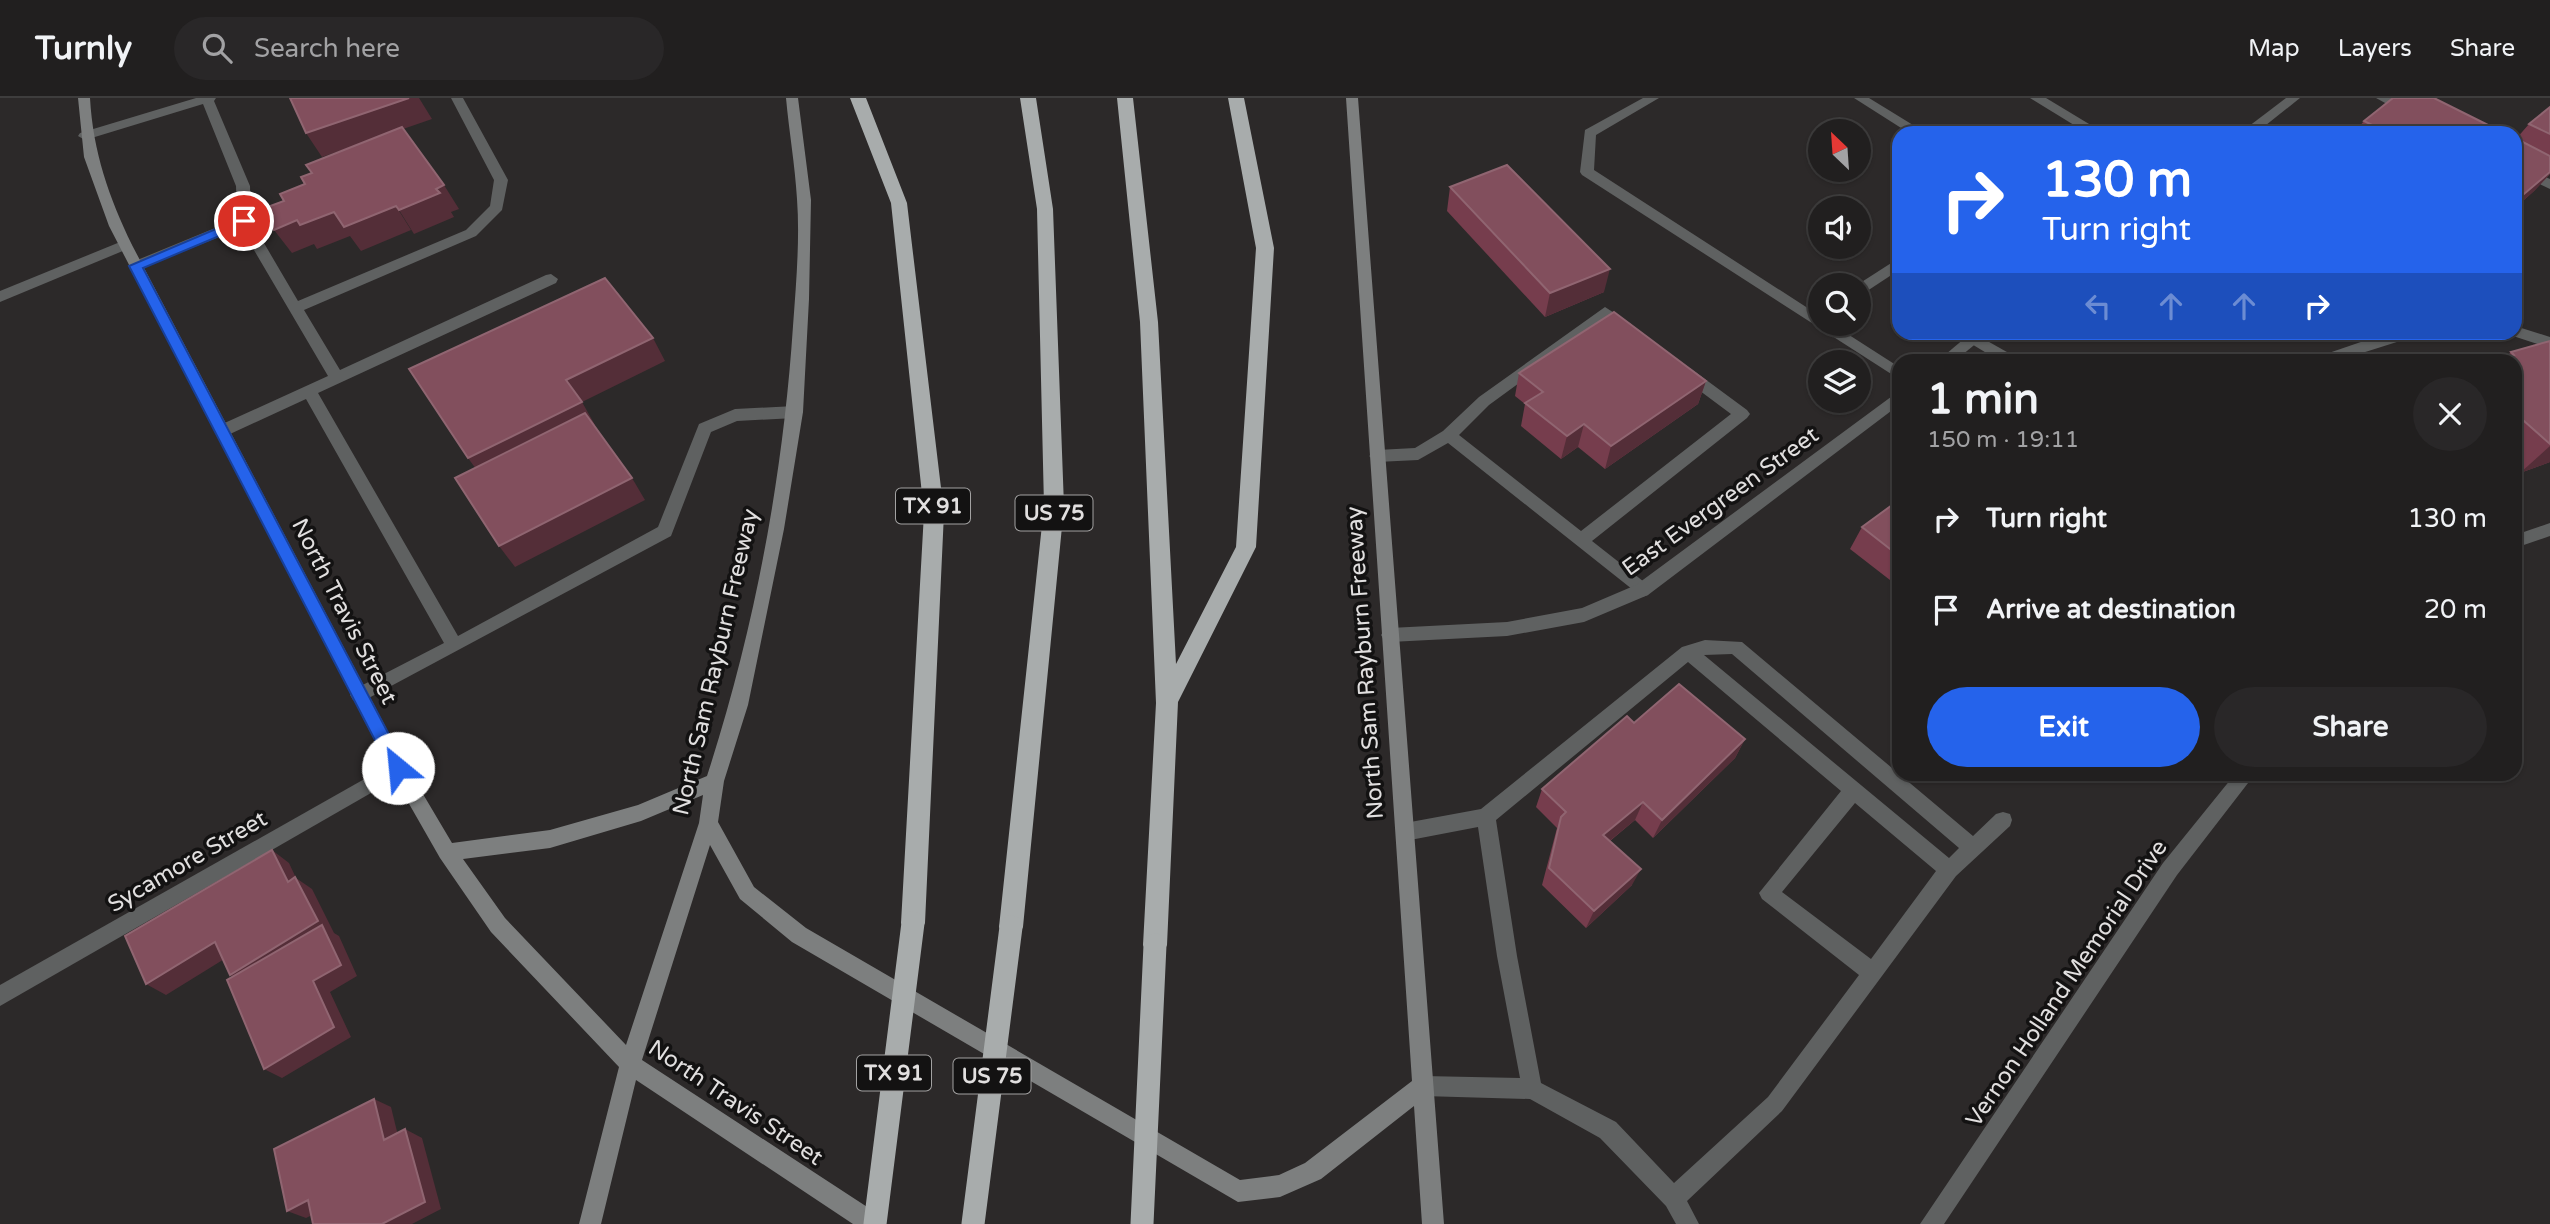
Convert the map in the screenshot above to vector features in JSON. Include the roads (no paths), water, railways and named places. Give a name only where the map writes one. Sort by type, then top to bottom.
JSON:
[{"type":"highway","name":"TX 91","points":[[858,98],[899,203],[934,513],[913,923],[874,1224]]},
{"type":"highway","name":"US 75","points":[[973,1224],[1011,927],[1054,506],[1045,209],[1028,98]]},
{"type":"highway","points":[[1125,98],[1149,322],[1167,703],[1142,1224]]},
{"type":"highway","points":[[1167,703],[1246,547],[1265,248],[1236,98]]},
{"type":"main road","name":"North Travis Street","points":[[84,98],[85,136],[99,190],[135,266],[224,430],[398,768],[447,852],[498,925],[630,1064],[874,1224]]},
{"type":"main road","name":"North Sam Rayburn Freeway","points":[[590,1224],[630,1064],[708,824],[715,781],[739,705],[776,528],[795,412],[802,299],[804,200],[792,98]]},
{"type":"main road","name":"North Sam Rayburn Freeway","points":[[1352,98],[1433,1224]]},
{"type":"main road","points":[[447,852],[550,839],[640,813],[715,781]]},
{"type":"main road","points":[[708,824],[747,893],[799,935],[1238,1191],[1280,1186],[1313,1171],[1423,1086]]},
{"type":"street","points":[[85,136],[209,98],[243,186],[244,221],[337,378]]},
{"type":"street","points":[[297,307],[471,233],[497,207],[501,180],[457,98]]},
{"type":"street","points":[[1653,98],[1590,133],[1587,172],[1808,314]]},
{"type":"street","points":[[1860,98],[1907,126]]},
{"type":"street","points":[[2036,98],[2085,126]]},
{"type":"street","points":[[2256,126],[2294,98]]},
{"type":"street","points":[[2382,98],[2436,126]]},
{"type":"street","points":[[2522,171],[2550,185]]},
{"type":"street","points":[[135,266],[244,221]]},
{"type":"street","points":[[0,297],[125,245]]},
{"type":"street","points":[[1871,283],[1892,268]]},
{"type":"street","points":[[224,430],[551,279]]},
{"type":"street","points":[[1377,456],[1418,454],[1448,435],[1484,401],[1605,312],[1637,336]]},
{"type":"street","points":[[2522,333],[2550,343]]},
{"type":"street","points":[[1841,336],[1892,369]]},
{"type":"street","points":[[1954,354],[1974,340]]},
{"type":"street","points":[[1984,340],[2002,354]]},
{"type":"street","points":[[2343,354],[2386,340]]},
{"type":"street","points":[[1580,541],[1742,414],[1668,359]]},
{"type":"street","points":[[309,391],[455,646]]},
{"type":"street","name":"East Evergreen Street","points":[[1390,635],[1507,629],[1584,615],[1642,590],[1892,402]]},
{"type":"street","points":[[359,695],[455,646],[665,531],[705,428],[735,415],[795,412]]},
{"type":"street","points":[[1448,435],[1642,590]]},
{"type":"street","points":[[2522,539],[2550,529]]},
{"type":"street","points":[[1405,832],[1486,817],[1688,652],[1705,648],[1736,646],[1892,779]]},
{"type":"street","points":[[1688,652],[1949,870]]},
{"type":"street","name":"Sycamore Street","points":[[0,996],[398,768]]},
{"type":"street","points":[[1894,781],[1973,848]]},
{"type":"street","name":"Vernon Holland Memorial Drive","points":[[1931,1224],[2170,869],[2240,781]]},
{"type":"street","points":[[1854,790],[1769,893],[1873,973]]},
{"type":"street","points":[[1486,817],[1507,956],[1532,1089]]},
{"type":"street","points":[[1674,1198],[1775,1104],[1949,870],[2003,820]]},
{"type":"street","points":[[1423,1086],[1532,1089],[1608,1130],[1674,1198],[1688,1224]]}]
